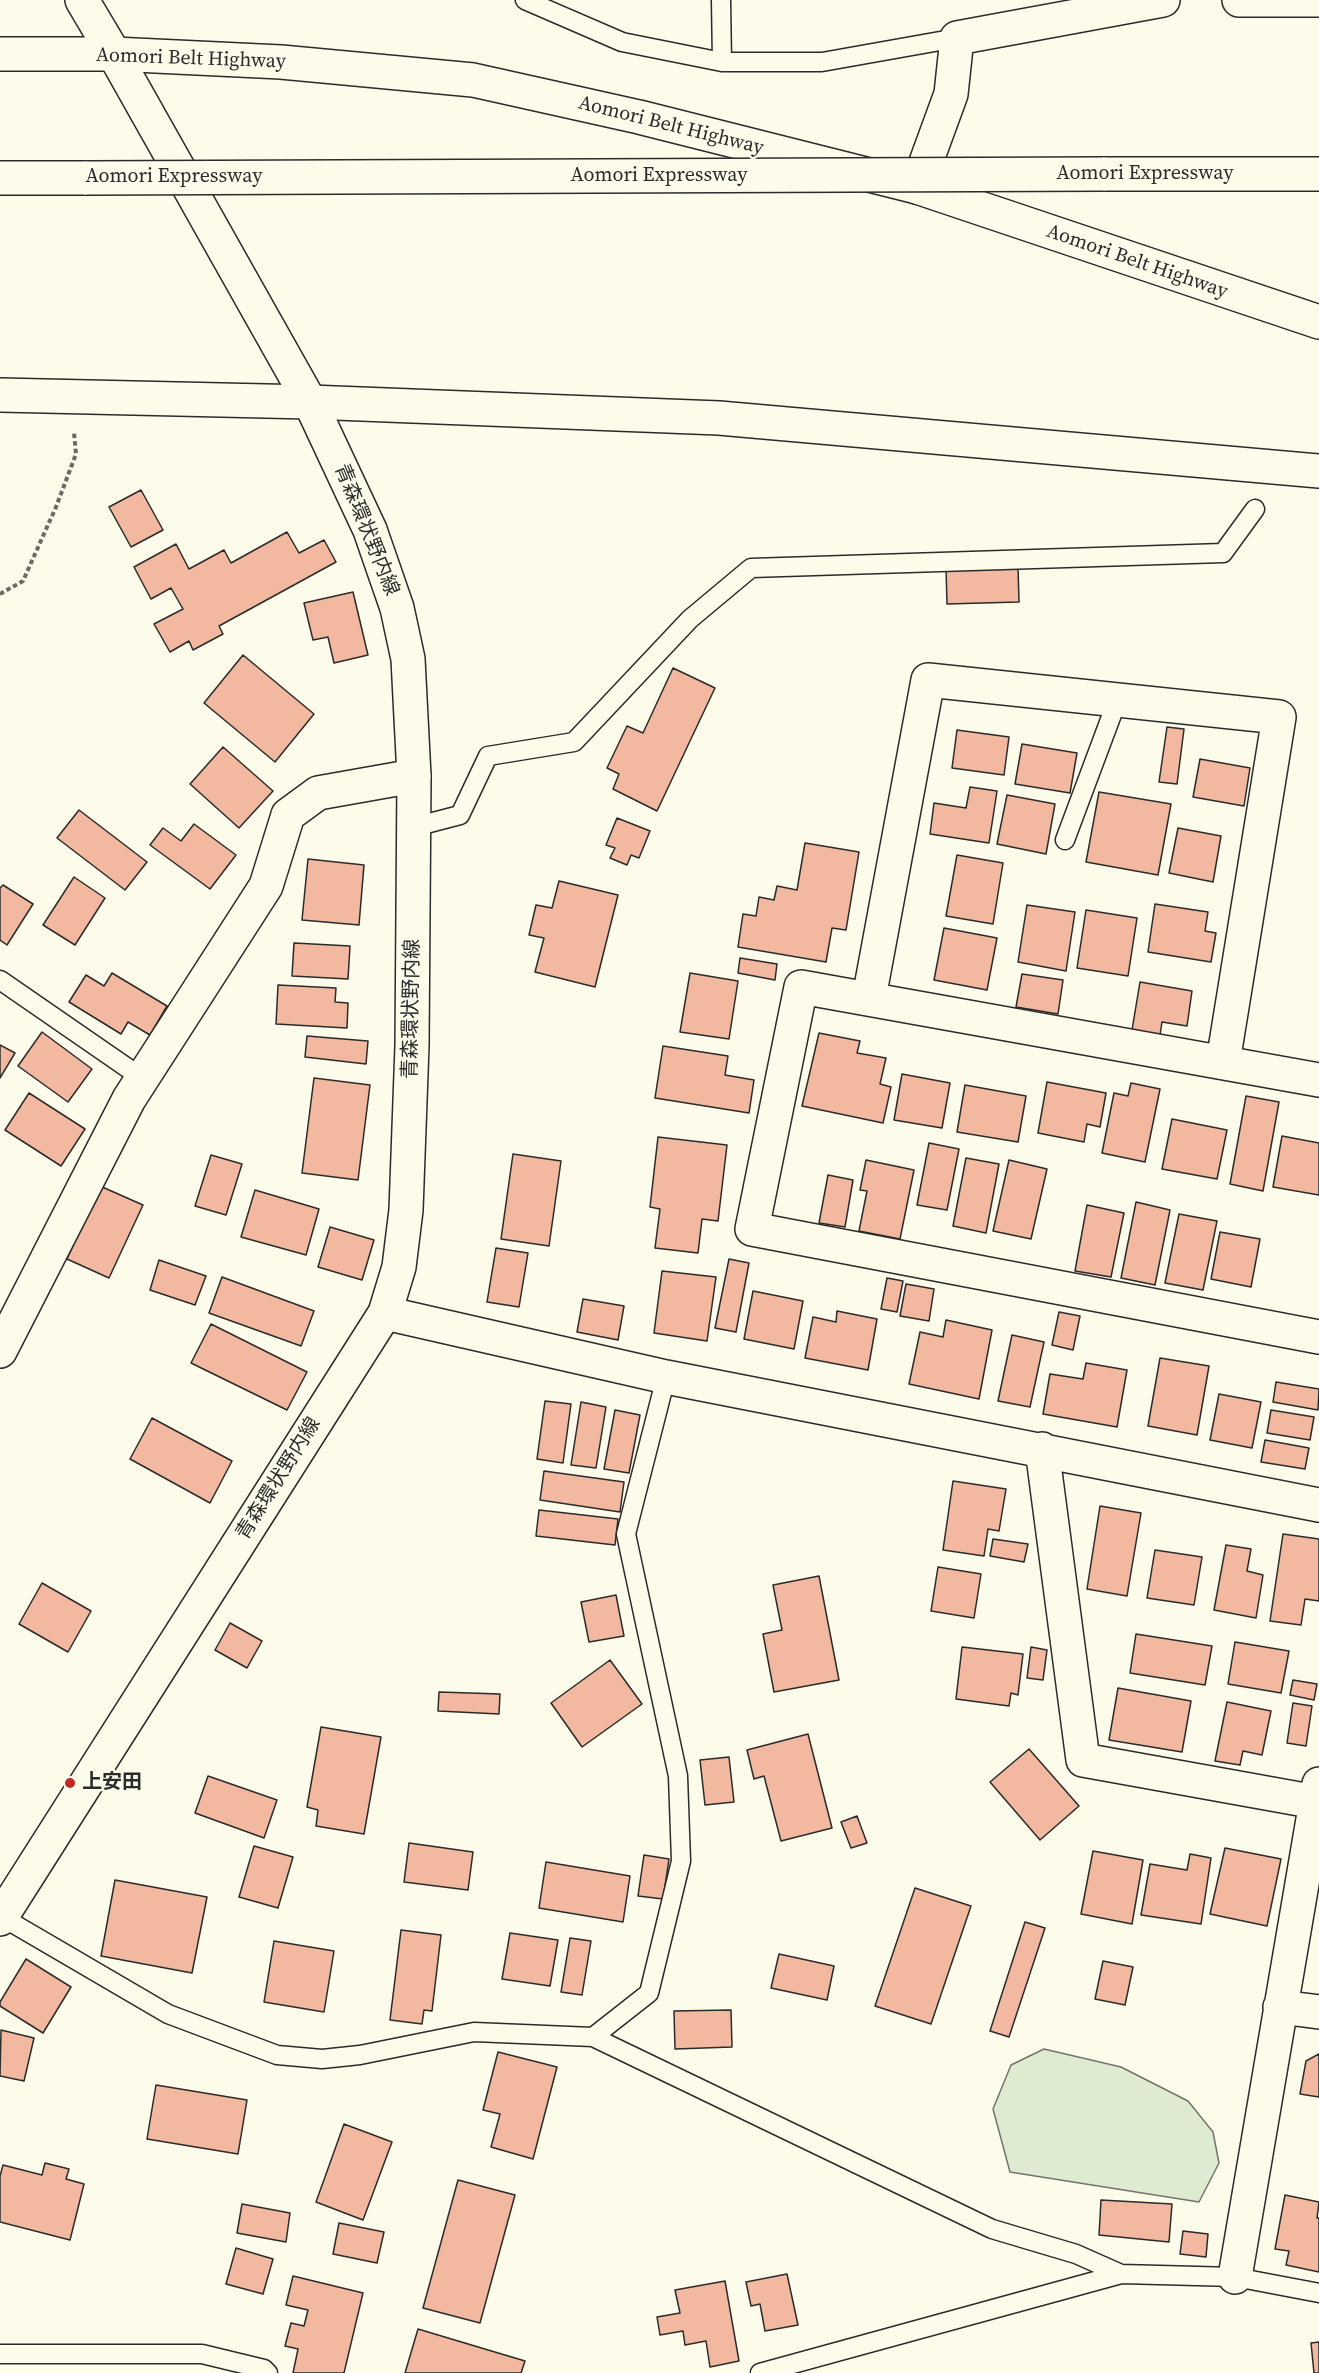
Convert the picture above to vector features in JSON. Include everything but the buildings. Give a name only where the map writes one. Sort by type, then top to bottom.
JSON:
[{"type":"main road","name":"青森環状野内線","points":[[1,1918],[385,1312],[399,1267],[406,1210],[412,1046],[414,776],[408,658],[398,608],[370,530],[310,402],[82,0]]},
{"type":"main road","points":[[917,187],[951,94],[957,38],[1163,0]]},
{"type":"main road","points":[[1239,0],[1319,0]]},
{"type":"main road","name":"Aomori Belt Highway","points":[[0,54],[114,54],[281,62],[473,80],[639,117],[917,187],[1319,322]]},
{"type":"main road","name":"Aomori Expressway","points":[[0,178],[1319,174]]},
{"type":"main road","points":[[0,396],[310,402],[719,418],[1319,471]]},
{"type":"main road","points":[[869,998],[928,680],[1279,717],[1223,1062]]},
{"type":"main road","points":[[0,1351],[129,1098],[266,886],[288,815],[318,793],[414,776]]},
{"type":"main road","points":[[1319,1080],[801,987],[752,1229],[1319,1337]]},
{"type":"main road","points":[[385,1312],[666,1377],[1319,1504]]},
{"type":"main road","points":[[1042,1449],[1083,1760],[1318,1793],[1235,2277]]},
{"type":"main road","points":[[1280,2007],[1319,2012]]},
{"type":"lane","points":[[525,0],[622,42],[722,62],[822,62],[957,38]]},
{"type":"lane","points":[[721,0],[722,62]]},
{"type":"lane","points":[[414,827],[460,815],[489,756],[574,742],[690,619],[751,568],[1223,553],[1256,509]]},
{"type":"lane","points":[[1065,840],[1118,701]]},
{"type":"lane","points":[[0,980],[142,1078]]},
{"type":"lane","points":[[593,2037],[649,1993],[681,1861],[678,1776],[626,1534],[666,1377]]},
{"type":"lane","points":[[1,1918],[168,2014],[277,2055],[322,2059],[360,2055],[474,2032],[593,2037],[992,2229],[1076,2254],[1120,2274]]},
{"type":"lane","points":[[760,2373],[1120,2274],[1235,2277],[1319,2293]]},
{"type":"lane","points":[[0,2354],[7,2352],[202,2354],[264,2369],[268,2373]]},
{"type":"path","points":[[0,594],[23,581],[56,507],[76,454],[72,397]]},
{"type":"green space","points":[[1044,2049],[1121,2067],[1188,2101],[1213,2132],[1219,2163],[1199,2202],[1010,2172],[993,2109],[1011,2065]]},
{"type":"place","name":"上安田","points":[[70,1783]]}]
